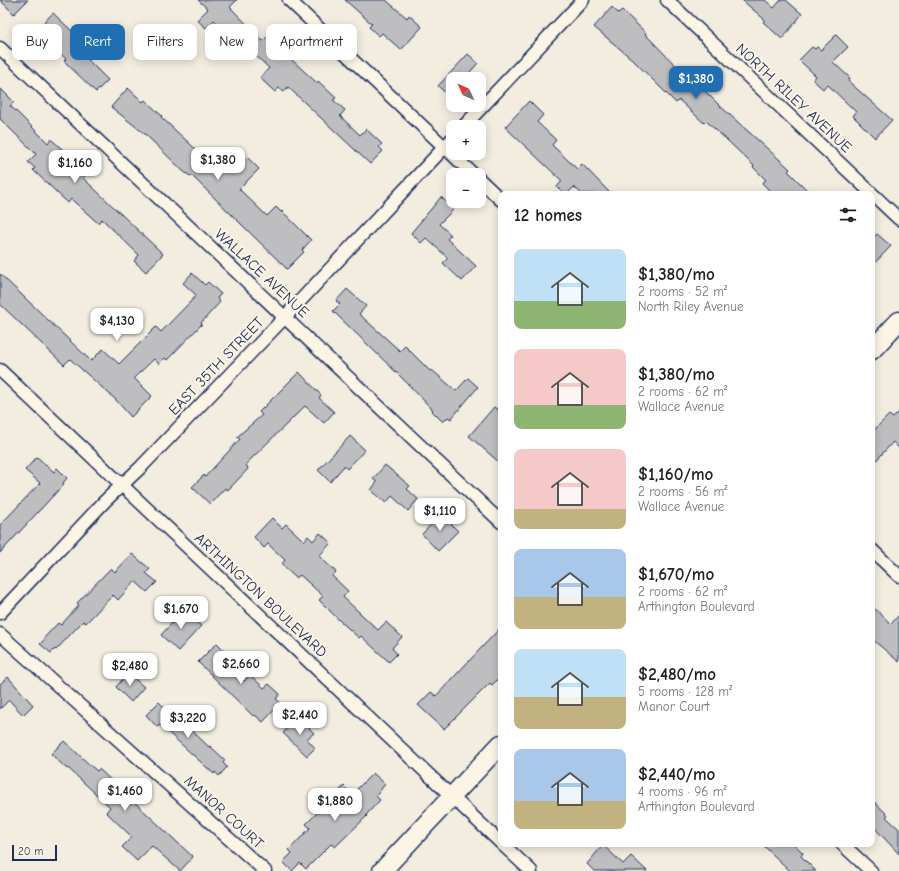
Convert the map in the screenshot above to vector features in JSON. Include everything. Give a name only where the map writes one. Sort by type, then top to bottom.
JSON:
[{"type":"main road","points":[[875,347],[899,322]]},
{"type":"main road","points":[[382,871],[498,747]]},
{"type":"street","points":[[289,0],[466,168]]},
{"type":"street","points":[[470,120],[583,0]]},
{"type":"street","name":"NORTH RILEY AVENUE","points":[[667,0],[869,191]]},
{"type":"street","name":"WALLACE AVENUE","points":[[0,48],[498,519]]},
{"type":"street","name":"EAST 35TH STREET","points":[[0,613],[105,501],[141,467],[285,317],[444,147]]},
{"type":"street","points":[[486,186],[498,197]]},
{"type":"street","name":"NORTH RILEY AVENUE","points":[[875,196],[899,219]]},
{"type":"street","name":"ARTHINGTON BOULEVARD","points":[[0,370],[498,839]]},
{"type":"street","points":[[875,553],[899,576]]},
{"type":"street","name":"MANOR COURT","points":[[0,634],[265,871]]},
{"type":"street","name":"ARTHINGTON BOULEVARD","points":[[506,847],[531,871]]},
{"type":"street","points":[[845,847],[871,871]]},
{"type":"building","points":[[0,0],[28,0],[14,14]]},
{"type":"building","points":[[198,0],[237,0],[230,7],[246,24],[218,24],[214,20],[210,24],[205,24],[205,27],[197,20],[208,9]]},
{"type":"building","points":[[345,0],[386,0],[407,18],[409,15],[422,27],[401,50],[382,33],[379,36],[369,27],[372,24]]},
{"type":"building","points":[[742,0],[765,0],[774,8],[781,0],[786,0],[802,14],[782,39],[763,22],[765,20]]},
{"type":"building","points":[[612,7],[618,13],[622,10],[646,33],[645,34],[682,72],[685,69],[720,106],[790,169],[788,171],[808,191],[770,191],[762,183],[766,180],[728,141],[706,121],[704,123],[679,100],[676,103],[632,59],[594,27]]},
{"type":"building","points":[[53,13],[70,29],[70,60],[88,60],[108,80],[96,92],[64,61],[66,59],[62,55],[62,24],[42,24]]},
{"type":"building","points":[[836,35],[848,47],[833,62],[850,78],[848,81],[892,120],[875,138],[853,116],[856,112],[827,84],[823,89],[813,80],[816,76],[799,60],[812,47],[815,49],[817,47],[821,50]]},
{"type":"building","points":[[258,36],[263,41],[266,38],[266,60],[292,60],[336,98],[333,100],[345,110],[340,116],[360,135],[366,129],[382,144],[379,147],[383,151],[370,164],[288,87],[284,92],[279,88],[275,92],[260,78],[269,68],[258,58]]},
{"type":"building","points":[[468,54],[478,63],[470,72],[451,72]]},
{"type":"building","points":[[446,77],[446,93],[438,86]]},
{"type":"building","points":[[0,88],[14,102],[10,106],[48,143],[51,139],[63,150],[61,153],[86,175],[83,178],[163,254],[146,272],[134,261],[139,255],[102,219],[98,223],[71,199],[68,203],[33,170],[35,168],[28,162],[36,154],[0,119]]},
{"type":"building","points":[[128,88],[143,102],[145,100],[162,116],[161,117],[216,168],[228,160],[236,168],[247,157],[259,169],[239,189],[267,216],[276,207],[281,212],[282,211],[311,240],[302,250],[304,252],[287,269],[191,175],[190,176],[183,171],[145,134],[111,107]]},
{"type":"building","points":[[529,101],[543,115],[537,122],[556,140],[552,145],[577,169],[582,164],[608,191],[579,191],[574,187],[570,191],[561,191],[557,187],[562,181],[505,127]]},
{"type":"building","points":[[441,197],[446,202],[446,208],[454,209],[439,224],[451,235],[447,239],[476,266],[462,281],[443,263],[448,258],[426,238],[421,243],[411,233]]},
{"type":"building","points":[[877,234],[891,246],[875,263],[875,236]]},
{"type":"building","points":[[192,273],[205,285],[208,282],[221,294],[217,298],[220,302],[201,323],[202,324],[167,360],[165,358],[159,364],[154,359],[134,378],[152,396],[131,417],[115,399],[70,359],[64,365],[0,304],[0,274],[91,361],[103,349],[119,364],[156,327],[161,332],[192,300],[196,295],[183,283]]},
{"type":"building","points":[[347,289],[366,306],[359,314],[400,351],[405,346],[430,371],[432,370],[456,391],[468,378],[478,387],[451,419],[448,417],[443,422],[401,377],[333,311],[340,304],[336,301]]},
{"type":"building","points":[[299,372],[321,395],[319,398],[334,412],[324,423],[305,406],[246,464],[248,469],[228,490],[225,488],[210,504],[192,487],[204,475],[205,477],[240,439],[237,437],[262,415],[259,412]]},
{"type":"building","points":[[494,407],[498,410],[498,461],[469,436]]},
{"type":"building","points":[[899,412],[899,448],[893,442],[875,462],[875,429],[889,415],[893,418]]},
{"type":"building","points":[[350,436],[365,450],[347,469],[344,466],[330,482],[318,470]]},
{"type":"building","points":[[37,457],[54,472],[57,468],[67,478],[63,483],[64,484],[0,553],[0,525],[40,483],[25,470]]},
{"type":"building","points":[[385,465],[410,486],[407,489],[418,499],[408,511],[392,496],[386,503],[371,490],[377,482],[373,479]]},
{"type":"building","points":[[441,514],[458,531],[438,551],[422,534]]},
{"type":"building","points":[[272,518],[282,528],[286,524],[304,541],[308,536],[313,541],[320,533],[331,543],[319,556],[336,572],[332,576],[348,591],[343,597],[378,630],[386,622],[402,637],[392,648],[397,654],[389,662],[361,636],[359,638],[339,620],[319,600],[323,596],[300,575],[296,578],[285,568],[282,564],[285,560],[268,544],[264,548],[254,537]]},
{"type":"building","points":[[132,554],[150,569],[146,573],[157,582],[147,592],[135,581],[118,600],[113,595],[86,623],[83,621],[56,650],[55,649],[51,653],[40,644],[58,623],[61,625],[79,605],[77,603],[111,568],[115,572]]},
{"type":"building","points":[[875,609],[891,624],[899,615],[899,662],[875,642]]},
{"type":"building","points":[[184,610],[201,626],[178,651],[161,635]]},
{"type":"building","points":[[498,630],[498,679],[492,685],[490,683],[444,729],[418,705],[431,692],[436,696]]},
{"type":"building","points":[[217,643],[228,654],[224,657],[229,662],[226,664],[244,681],[250,675],[264,688],[269,684],[280,694],[276,699],[281,703],[263,722],[255,715],[253,716],[198,662]]},
{"type":"building","points":[[128,673],[144,687],[131,702],[116,687]]},
{"type":"building","points":[[8,677],[33,705],[23,715],[9,700],[0,709],[0,684]]},
{"type":"building","points":[[159,702],[181,724],[183,722],[225,760],[223,763],[227,767],[219,776],[215,772],[214,774],[160,725],[157,727],[146,715]]},
{"type":"building","points":[[298,717],[314,733],[307,739],[315,748],[307,756],[283,733]]},
{"type":"building","points":[[64,741],[97,771],[99,769],[193,857],[180,871],[152,846],[137,861],[122,847],[132,837],[106,812],[110,807],[51,754]]},
{"type":"building","points":[[373,773],[385,784],[376,796],[380,800],[366,815],[367,816],[335,847],[331,844],[306,869],[300,863],[292,871],[283,862],[292,853],[289,850],[310,828],[306,824],[344,786],[352,794]]},
{"type":"building","points":[[875,803],[888,815],[886,817],[899,829],[899,854],[875,828]]},
{"type":"building","points":[[601,847],[605,847],[623,864],[631,856],[647,871],[594,871],[587,864]]},
{"type":"building","points":[[765,847],[797,847],[803,853],[801,856],[816,871],[790,871]]}]
